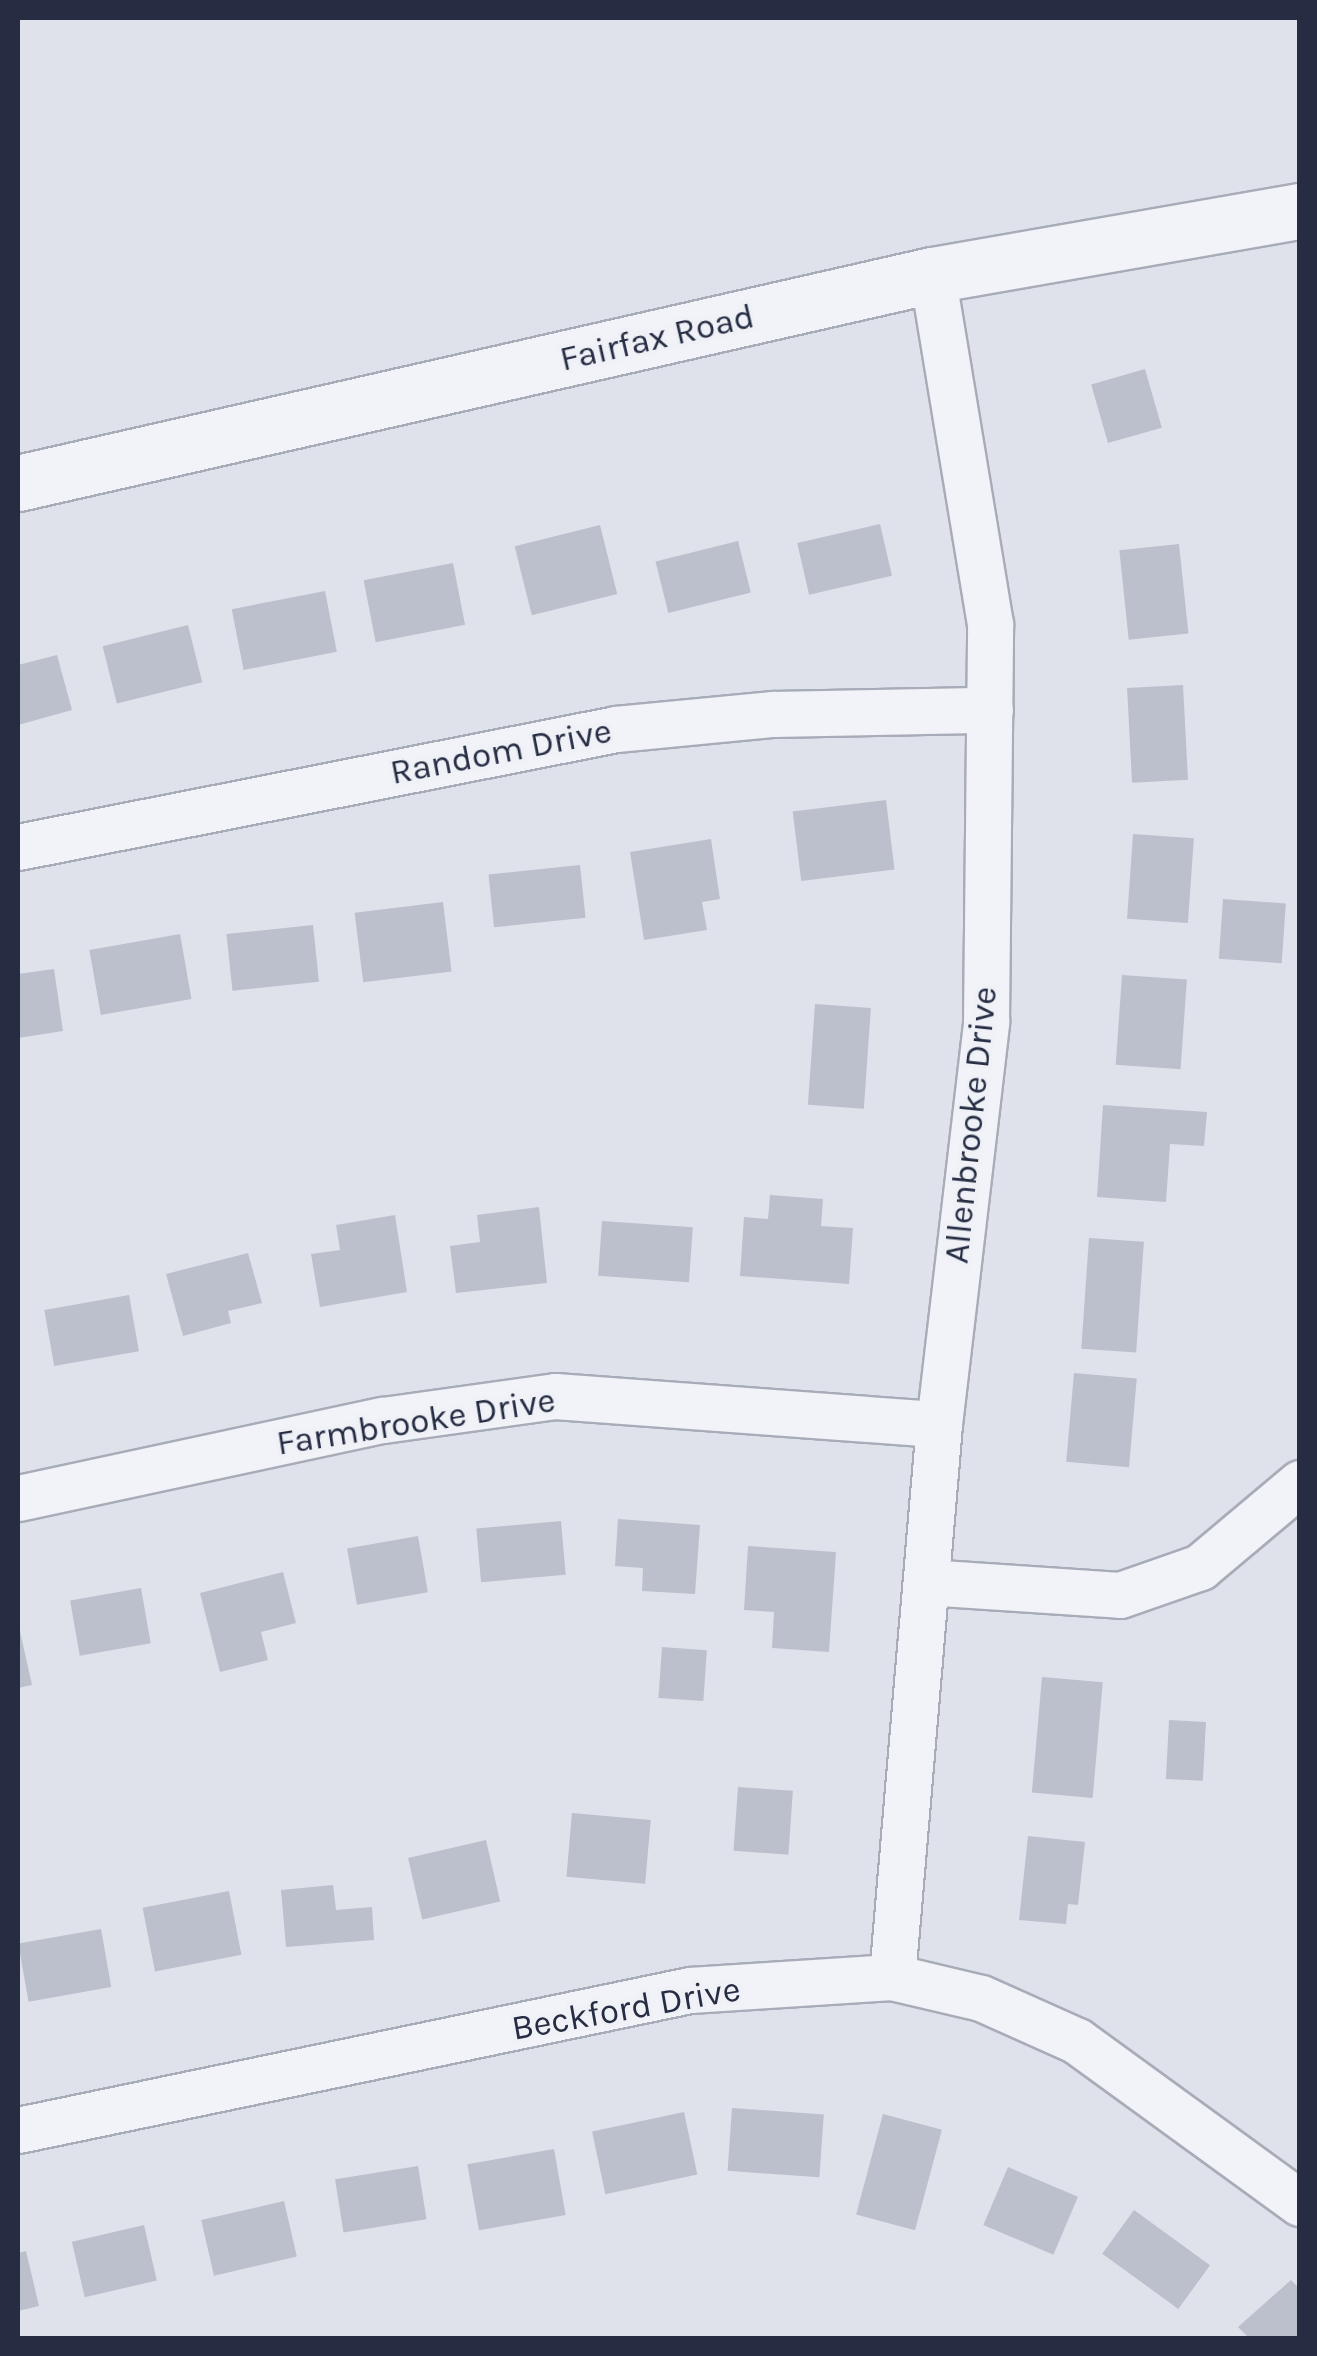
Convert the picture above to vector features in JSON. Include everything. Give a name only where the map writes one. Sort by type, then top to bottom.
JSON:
[{"type":"street","name":"Fairfax Road","points":[[18,483],[932,275],[1300,210]]},
{"type":"street","name":"Allenbrooke Drive","points":[[892,1977],[939,1424],[986,1021],[990,624],[932,275]]},
{"type":"street","name":"Random Drive","points":[[18,848],[616,729],[773,714],[990,710]]},
{"type":"street","name":"Farmbrooke Drive","points":[[18,1498],[384,1420],[555,1396],[939,1424]]},
{"type":"street","points":[[926,1582],[1120,1596],[1200,1568],[1300,1483]]},
{"type":"street","name":"Beckford Drive","points":[[18,2130],[690,1990],[892,1977],[981,1998],[1078,2041],[1300,2203]]},
{"type":"building","points":[[1145,369],[1162,428],[1108,443],[1091,384]]},
{"type":"building","points":[[880,524],[892,576],[809,595],[797,543]]},
{"type":"building","points":[[600,525],[617,594],[532,615],[515,546]]},
{"type":"building","points":[[738,541],[751,592],[668,613],[656,562]]},
{"type":"building","points":[[1179,544],[1188,634],[1129,640],[1119,550]]},
{"type":"building","points":[[453,563],[465,625],[376,642],[364,580]]},
{"type":"building","points":[[325,591],[337,652],[244,670],[232,609]]},
{"type":"building","points":[[188,625],[202,682],[117,704],[103,646]]},
{"type":"building","points":[[57,655],[72,710],[18,725],[18,665]]},
{"type":"building","points":[[1183,685],[1188,780],[1132,783],[1127,688]]},
{"type":"building","points":[[886,800],[895,869],[801,881],[793,811]]},
{"type":"building","points":[[1133,834],[1194,838],[1188,923],[1127,919]]},
{"type":"building","points":[[711,839],[720,899],[702,902],[707,930],[644,940],[630,852]]},
{"type":"building","points":[[580,865],[586,918],[494,927],[489,875]]},
{"type":"building","points":[[1223,899],[1286,903],[1282,963],[1219,959]]},
{"type":"building","points":[[443,902],[452,971],[363,982],[355,913]]},
{"type":"building","points":[[313,925],[319,982],[232,991],[226,934]]},
{"type":"building","points":[[180,934],[191,999],[101,1015],[89,950]]},
{"type":"building","points":[[54,969],[63,1031],[18,1038],[18,974]]},
{"type":"building","points":[[1122,975],[1187,980],[1181,1069],[1116,1065]]},
{"type":"building","points":[[815,1004],[871,1008],[864,1109],[808,1105]]},
{"type":"building","points":[[1103,1105],[1207,1112],[1204,1146],[1170,1144],[1166,1202],[1097,1197]]},
{"type":"building","points":[[770,1195],[823,1199],[821,1226],[853,1228],[849,1284],[740,1276],[744,1217],[768,1219]]},
{"type":"building","points":[[539,1207],[547,1283],[456,1293],[450,1246],[480,1242],[477,1215]]},
{"type":"building","points":[[395,1215],[407,1292],[320,1307],[311,1254],[340,1250],[336,1225]]},
{"type":"building","points":[[602,1221],[693,1227],[689,1282],[598,1276]]},
{"type":"building","points":[[1089,1238],[1144,1242],[1136,1353],[1081,1349]]},
{"type":"building","points":[[248,1253],[262,1303],[228,1311],[231,1323],[183,1336],[166,1274]]},
{"type":"building","points":[[129,1295],[139,1351],[54,1366],[44,1310]]},
{"type":"building","points":[[1074,1373],[1137,1378],[1129,1467],[1066,1462]]},
{"type":"building","points":[[618,1519],[700,1525],[695,1594],[642,1591],[643,1568],[615,1566]]},
{"type":"building","points":[[561,1521],[566,1575],[481,1582],[476,1528]]},
{"type":"building","points":[[418,1536],[428,1592],[357,1605],[347,1549]]},
{"type":"building","points":[[748,1546],[836,1552],[829,1652],[772,1648],[774,1612],[744,1610]]},
{"type":"building","points":[[283,1572],[296,1623],[261,1632],[268,1660],[220,1672],[200,1593]]},
{"type":"building","points":[[141,1588],[151,1643],[80,1656],[70,1601]]},
{"type":"building","points":[[18,1628],[32,1685],[18,1688]]},
{"type":"building","points":[[662,1647],[707,1650],[703,1701],[658,1698]]},
{"type":"building","points":[[1042,1677],[1103,1682],[1093,1798],[1032,1793]]},
{"type":"building","points":[[1169,1720],[1206,1722],[1203,1781],[1166,1779]]},
{"type":"building","points":[[738,1787],[793,1791],[788,1855],[734,1851]]},
{"type":"building","points":[[572,1813],[651,1820],[645,1884],[566,1877]]},
{"type":"building","points":[[1028,1836],[1085,1842],[1078,1905],[1068,1904],[1066,1924],[1019,1920]]},
{"type":"building","points":[[486,1840],[500,1901],[422,1919],[408,1858]]},
{"type":"building","points":[[333,1885],[336,1910],[372,1907],[374,1940],[286,1947],[281,1890]]},
{"type":"building","points":[[229,1891],[241,1955],[155,1972],[143,1908]]},
{"type":"building","points":[[101,1929],[111,1987],[29,2002],[18,1944]]},
{"type":"building","points":[[732,2108],[824,2114],[819,2177],[728,2171]]},
{"type":"building","points":[[684,2112],[697,2175],[605,2194],[592,2132]]},
{"type":"building","points":[[883,2114],[942,2130],[915,2230],[856,2214]]},
{"type":"building","points":[[554,2149],[566,2215],[479,2230],[467,2164]]},
{"type":"building","points":[[418,2166],[426,2219],[343,2232],[335,2179]]},
{"type":"building","points":[[1008,2167],[1078,2197],[1053,2255],[983,2225]]},
{"type":"building","points":[[284,2201],[297,2257],[214,2276],[201,2220]]},
{"type":"building","points":[[1134,2210],[1210,2265],[1178,2309],[1102,2254]]},
{"type":"building","points":[[144,2225],[157,2281],[85,2297],[72,2242]]},
{"type":"building","points":[[26,2251],[39,2306],[18,2311],[18,2253]]},
{"type":"building","points":[[1291,2280],[1300,2289],[1300,2338],[1249,2338],[1238,2327]]}]
